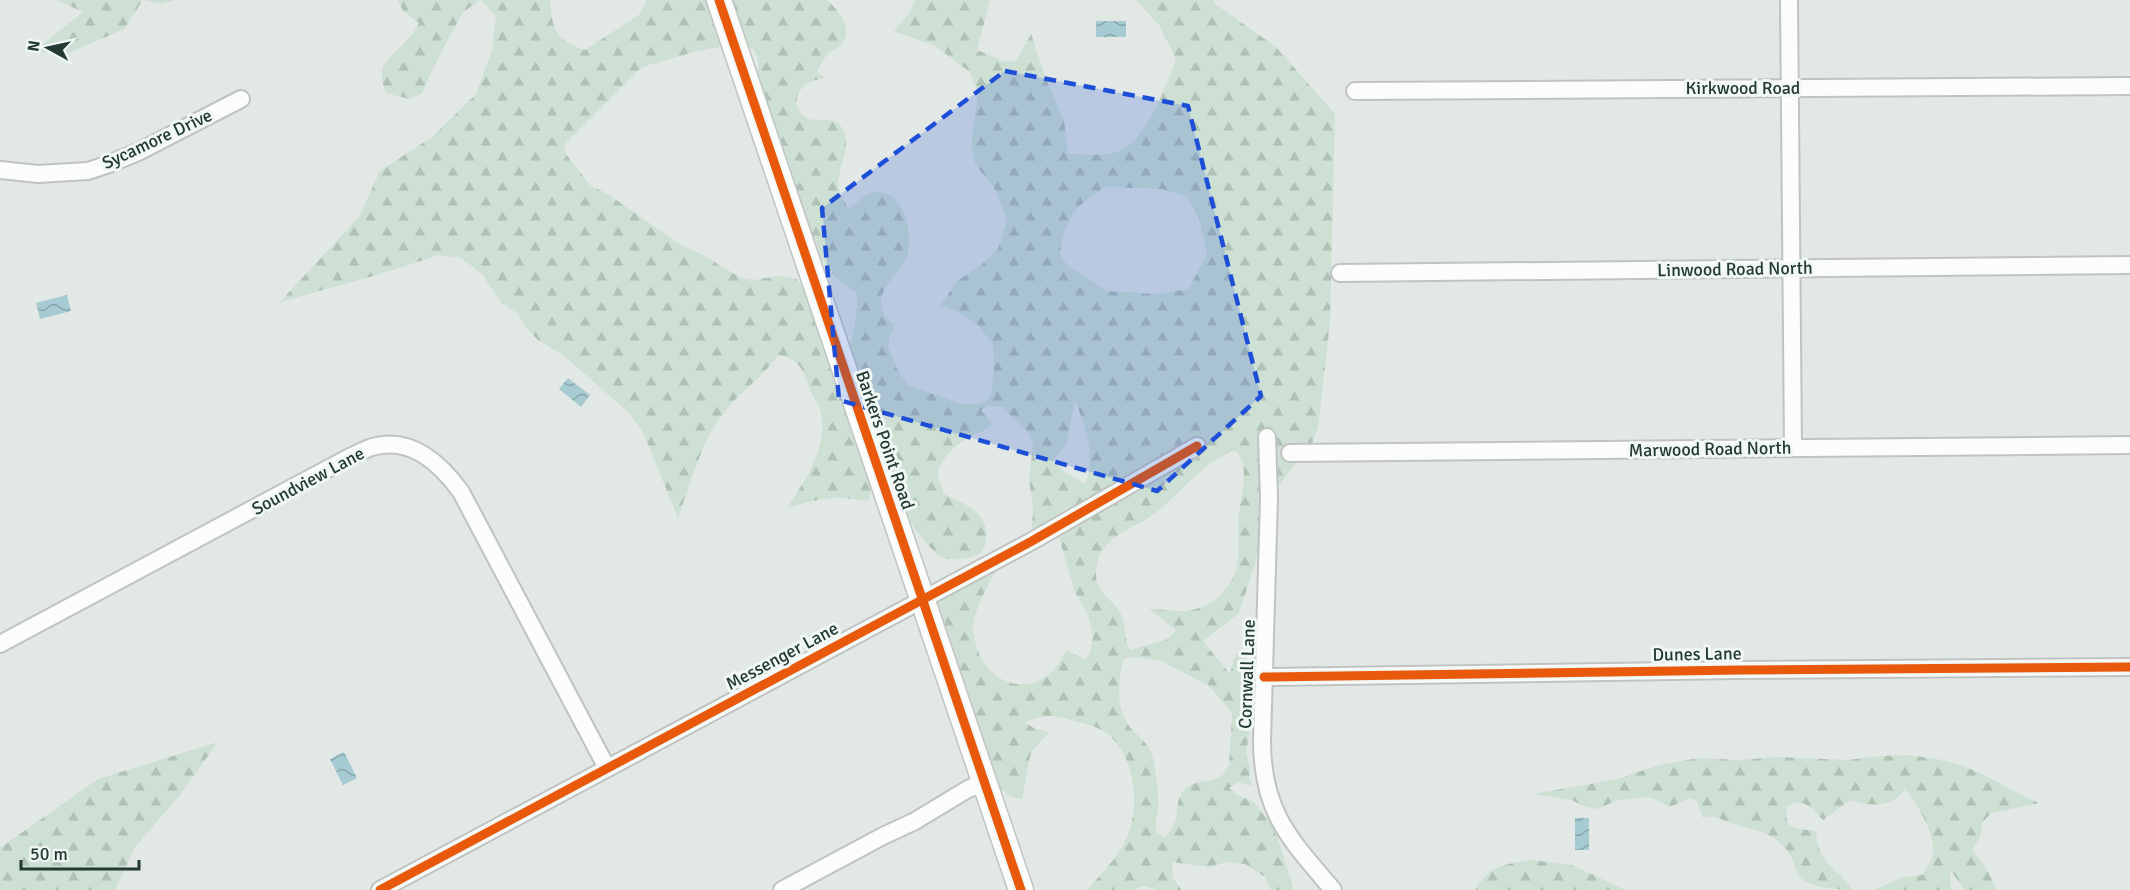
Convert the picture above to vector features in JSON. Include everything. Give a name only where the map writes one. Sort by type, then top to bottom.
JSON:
[{"type":"street","name":"Barkers Point Road","points":[[719,0],[1021,890]]},
{"type":"street","points":[[1789,0],[1793,448]]},
{"type":"street","name":"Kirkwood Road","points":[[1355,91],[2130,86]]},
{"type":"street","name":"Sycamore Drive","points":[[0,170],[38,174],[88,171],[140,151],[241,99]]},
{"type":"street","name":"Linwood Road North","points":[[1340,273],[2130,265]]},
{"type":"street","name":"Cornwall Lane","points":[[1267,437],[1269,498],[1263,772],[1268,794],[1281,825],[1332,890]]},
{"type":"street","name":"Soundview Lane","points":[[0,644],[346,459],[371,448],[386,445],[406,446],[428,456],[446,471],[461,492],[607,768]]},
{"type":"street","name":"Marwood Road North","points":[[1290,453],[2130,445]]},
{"type":"street","name":"Messenger Lane","points":[[380,890],[1032,541],[1197,446]]},
{"type":"street","name":"Dunes Lane","points":[[1264,677],[2130,667]]},
{"type":"street","points":[[782,890],[915,821],[968,789],[985,782]]},
{"type":"highlighted area","points":[[1005,71],[1188,106],[1261,396],[1157,491],[839,400],[822,208]]},
{"type":"green space","points":[[57,0],[143,0],[124,29],[69,53],[33,52],[83,12]]},
{"type":"green space","points":[[143,0],[175,0],[162,4]]},
{"type":"green space","points":[[398,0],[480,0],[463,12],[422,93],[409,99],[386,93],[382,74],[386,62],[411,36],[419,23],[403,11]]},
{"type":"green space","points":[[481,0],[550,0],[552,19],[557,32],[568,42],[585,50],[639,15],[647,0],[827,0],[844,21],[846,33],[844,40],[840,46],[826,56],[817,71],[825,78],[805,85],[799,93],[796,104],[801,114],[808,119],[834,121],[845,134],[846,148],[838,183],[848,209],[866,195],[880,192],[897,201],[902,209],[908,230],[908,251],[903,264],[884,290],[881,303],[885,316],[895,325],[888,347],[898,371],[908,385],[961,404],[985,402],[991,394],[994,369],[993,345],[978,325],[961,313],[940,306],[957,281],[980,266],[998,249],[1007,220],[994,187],[975,164],[971,145],[978,93],[970,72],[935,46],[894,31],[910,12],[915,0],[990,0],[977,50],[1003,61],[1016,62],[1031,34],[1046,79],[1064,120],[1068,154],[1109,154],[1125,148],[1145,127],[1160,98],[1176,59],[1160,26],[1136,0],[1214,0],[1215,4],[1275,46],[1335,114],[1330,323],[1318,427],[1312,443],[1269,498],[1255,564],[1239,613],[1203,641],[1230,674],[1234,658],[1240,651],[1246,656],[1255,700],[1246,752],[1250,768],[1249,778],[1253,786],[1238,782],[1229,788],[1239,796],[1254,802],[1269,821],[1278,839],[1294,890],[1271,890],[1265,877],[1245,864],[1226,862],[1209,867],[1172,862],[1173,878],[1182,890],[1158,890],[1143,886],[1133,890],[1088,890],[1122,847],[1130,829],[1134,804],[1132,778],[1124,754],[1108,734],[1094,726],[1051,716],[1025,722],[1035,729],[1049,732],[1031,752],[1022,799],[1008,796],[993,780],[982,761],[979,730],[938,650],[919,635],[928,627],[946,624],[935,609],[921,600],[999,565],[976,613],[973,628],[975,642],[986,666],[995,675],[1018,684],[1031,683],[1044,678],[1067,650],[1085,660],[1090,653],[1093,636],[1088,615],[1075,592],[1060,541],[1059,527],[1069,506],[1047,523],[1032,529],[1033,506],[1029,480],[1033,445],[1028,432],[1002,407],[989,406],[981,410],[992,424],[958,445],[948,455],[938,471],[944,494],[979,514],[986,531],[985,546],[980,553],[967,558],[948,559],[936,553],[927,544],[882,473],[871,485],[869,501],[828,498],[787,508],[814,462],[822,437],[819,407],[803,371],[791,359],[778,355],[724,412],[709,436],[697,463],[678,518],[642,430],[628,412],[562,354],[538,340],[528,330],[518,314],[501,302],[481,273],[461,258],[439,255],[280,302],[359,217],[380,171],[432,137],[476,94],[492,51],[496,16]],"holes":[[[733,44],[750,47],[755,51],[758,63],[756,87],[809,241],[836,276],[857,293],[857,313],[851,343],[831,337],[806,289],[796,279],[778,276],[754,280],[741,278],[681,245],[609,195],[590,185],[565,153],[565,144],[642,67],[694,52]],[[1105,187],[1162,189],[1187,197],[1199,218],[1207,253],[1189,289],[1155,294],[1107,291],[1067,265],[1060,254],[1065,231],[1073,214],[1086,200]],[[1075,400],[1086,431],[1090,452],[1085,484],[1063,471],[1052,461],[1066,445]],[[1232,451],[1237,452],[1243,466],[1244,482],[1238,520],[1239,549],[1236,570],[1227,587],[1206,605],[1187,611],[1149,609],[1176,630],[1168,639],[1130,650],[1121,614],[1099,588],[1097,582],[1096,569],[1100,555],[1108,543],[1159,509],[1209,465]],[[1130,657],[1159,660],[1208,685],[1232,713],[1229,765],[1220,777],[1186,788],[1179,800],[1175,822],[1164,838],[1155,827],[1158,797],[1153,758],[1146,744],[1129,726],[1122,711],[1119,693],[1124,659]]]},
{"type":"green space","points":[[218,742],[179,796],[135,847],[115,890],[0,890],[0,848],[98,779]]},
{"type":"green space","points":[[1908,755],[1958,764],[2039,803],[1991,813],[1982,823],[1980,837],[1972,850],[1986,868],[1997,890],[1965,890],[1950,870],[1951,890],[1874,890],[1904,877],[1922,875],[1933,854],[1928,828],[1920,810],[1905,788],[1895,799],[1881,804],[1865,804],[1850,800],[1823,820],[1802,803],[1798,802],[1787,807],[1786,815],[1789,825],[1798,829],[1816,831],[1820,852],[1824,859],[1853,890],[1821,887],[1804,881],[1798,875],[1789,853],[1777,840],[1764,833],[1718,818],[1703,818],[1698,803],[1691,798],[1670,807],[1652,798],[1643,797],[1615,801],[1598,809],[1583,806],[1572,800],[1532,794],[1614,780],[1659,765],[1699,758],[1738,760],[1780,757],[1848,760]]},
{"type":"green space","points":[[1530,860],[1572,865],[1625,890],[1475,890],[1486,875],[1492,871],[1505,865]]},
{"type":"water","points":[[1096,21],[1126,21],[1126,37],[1096,37]]},
{"type":"water","points":[[67,295],[71,311],[40,319],[36,303]]},
{"type":"water","points":[[568,378],[590,395],[581,407],[559,389]]},
{"type":"water","points":[[344,752],[357,778],[343,785],[330,759]]},
{"type":"water","points":[[1575,818],[1589,818],[1589,850],[1575,850]]},
{"type":"cycle path","points":[[719,0],[1021,890]]},
{"type":"cycle path","points":[[380,890],[1032,541],[1197,446]]},
{"type":"cycle path","points":[[1264,677],[2130,667]]}]
